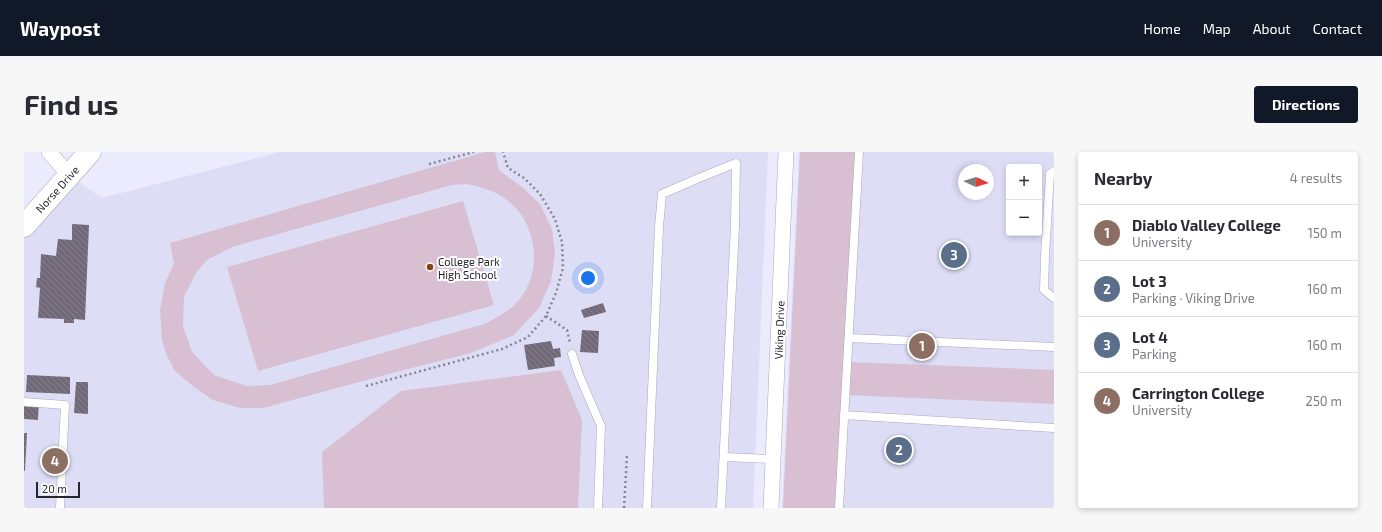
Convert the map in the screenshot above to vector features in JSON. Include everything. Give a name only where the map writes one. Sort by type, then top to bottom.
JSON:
[{"type":"street","points":[[49,152],[70,176]]},
{"type":"street","name":"Norse Drive","points":[[24,226],[90,152]]},
{"type":"street","name":"Viking Drive","points":[[771,508],[786,152]]},
{"type":"lane","points":[[839,508],[859,152]]},
{"type":"lane","points":[[647,508],[659,227],[662,194],[736,163],[735,226],[721,508]]},
{"type":"lane","points":[[1054,171],[1050,174],[1044,290],[1054,298]]},
{"type":"lane","points":[[849,338],[1054,347]]},
{"type":"lane","points":[[572,354],[579,375],[601,426],[598,508]]},
{"type":"lane","points":[[24,402],[65,405],[60,508]]},
{"type":"lane","points":[[844,415],[1054,428]]},
{"type":"lane","points":[[724,457],[773,459]]},
{"type":"path","points":[[429,164],[474,152]]},
{"type":"path","points":[[366,386],[502,349],[528,337],[546,316],[556,293],[563,268],[562,242],[555,219],[540,194],[524,178],[508,168],[503,152]]},
{"type":"path","points":[[546,316],[567,330],[572,354]]},
{"type":"path","points":[[624,508],[627,456]]},
{"type":"shaded area","name":"College Park High School","points":[[280,152],[768,152],[753,508],[24,508],[24,226],[70,176],[102,198]]},
{"type":"shaded area","points":[[485,152],[495,152],[499,170],[522,187],[540,204],[552,229],[555,254],[551,281],[539,308],[514,335],[471,353],[263,408],[240,408],[213,400],[194,387],[175,371],[167,356],[162,340],[160,310],[165,283],[174,263],[170,243]],"holes":[[[467,184],[493,192],[513,205],[522,216],[529,230],[533,244],[534,259],[532,273],[527,287],[519,300],[498,317],[484,324],[270,385],[247,386],[214,375],[192,352],[183,326],[184,297],[196,273],[207,260],[232,247],[452,185]]]},
{"type":"shaded area","points":[[799,152],[1054,152],[1054,508],[782,508]]},
{"type":"shaded area","points":[[800,152],[859,152],[848,362],[1054,370],[1054,404],[846,395],[839,508],[783,508]]},
{"type":"shaded area","points":[[463,201],[494,305],[258,371],[227,267]]},
{"type":"shaded area","points":[[561,370],[582,420],[578,508],[324,508],[322,452],[401,391]]},
{"type":"building","points":[[72,224],[89,225],[85,320],[74,319],[74,323],[64,323],[64,319],[38,318],[40,288],[36,287],[37,278],[40,278],[41,254],[56,256],[58,239],[72,240]]},
{"type":"building","points":[[603,303],[606,312],[584,318],[581,310]]},
{"type":"building","points":[[582,330],[599,331],[598,353],[580,352]]},
{"type":"building","points":[[551,341],[553,349],[560,348],[561,357],[554,358],[555,366],[528,370],[524,345]]},
{"type":"building","points":[[27,375],[70,377],[70,394],[26,392]]},
{"type":"building","points":[[76,382],[88,382],[88,414],[74,413]]},
{"type":"building","points":[[24,398],[39,399],[38,420],[24,419]]},
{"type":"building","points":[[24,433],[27,433],[25,471],[24,471]]},
{"type":"place","name":"Lot 4","points":[[954,255]]},
{"type":"place","name":"College Park High School","points":[[430,267]]},
{"type":"place","name":"Diablo Valley College","points":[[922,346]]},
{"type":"place","name":"Lot 3","points":[[899,450]]},
{"type":"place","name":"Carrington College","points":[[55,461]]}]
